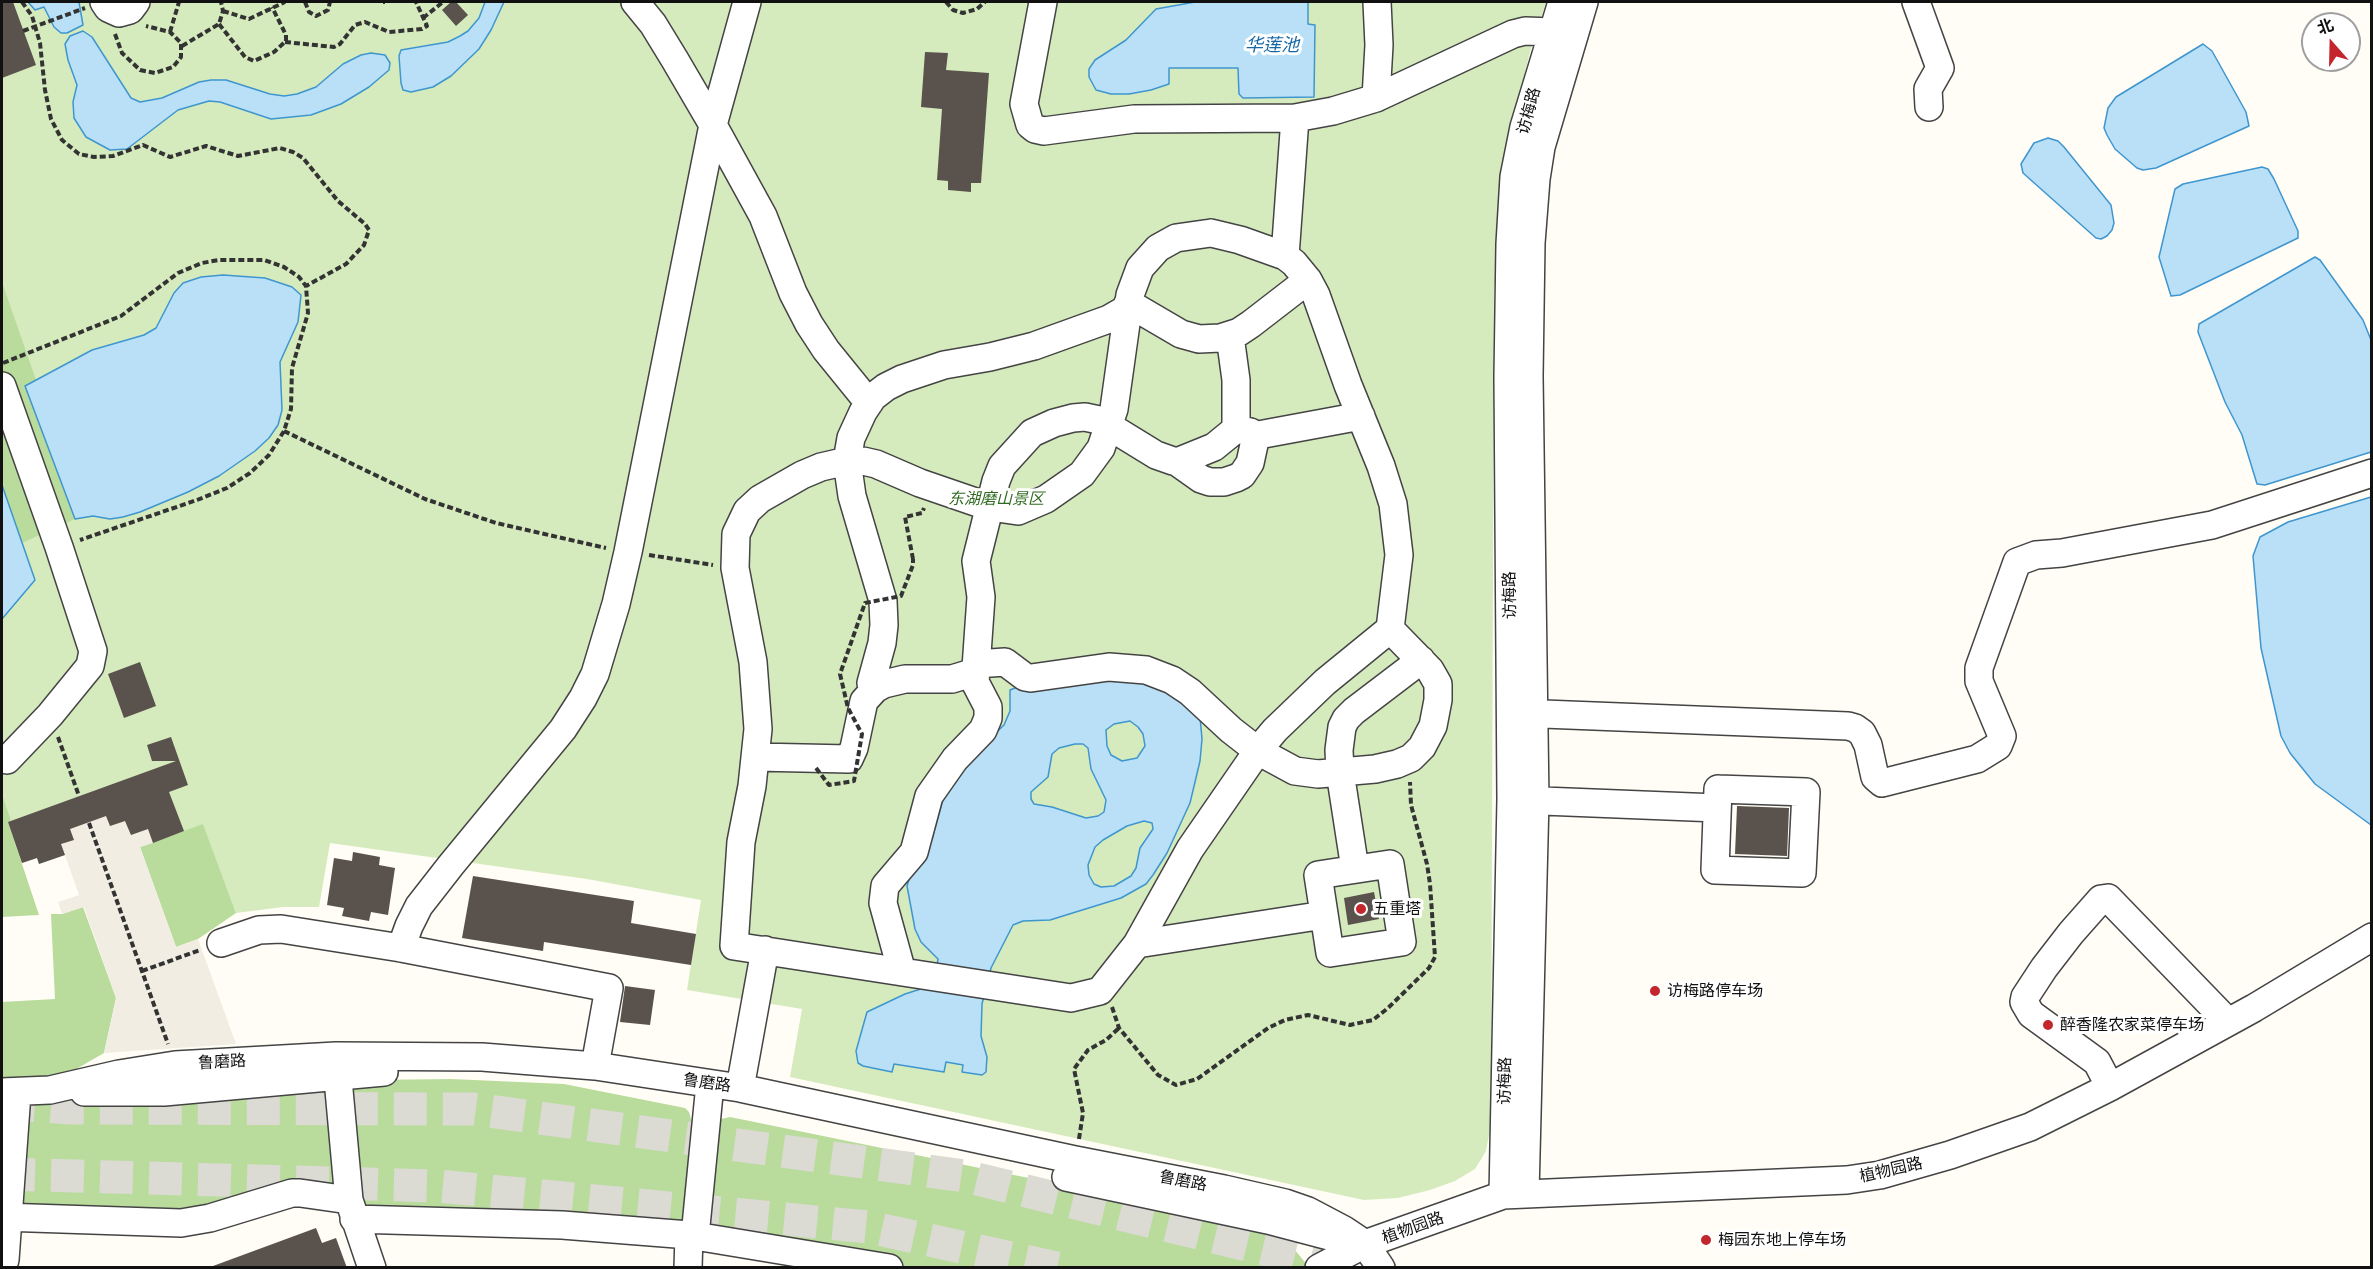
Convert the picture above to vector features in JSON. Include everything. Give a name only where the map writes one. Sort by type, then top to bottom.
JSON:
[{"type":"street","points":[[635,2],[653,24],[713,125],[763,216],[793,293],[809,324],[826,350],[869,403]]},
{"type":"street","points":[[401,948],[409,926],[433,887],[563,729],[595,674],[616,604],[628,552],[713,125],[747,2]]},
{"type":"street","points":[[1043,2],[1024,104],[1028,121],[1035,129],[1044,131],[1134,119],[1295,118],[1333,111],[1376,98],[1513,34],[1525,31],[1563,35]]},
{"type":"street","points":[[1376,98],[1379,45],[1377,2]]},
{"type":"street","name":"访梅路","points":[[1514,1194],[1523,800],[1519,288],[1541,147],[1563,35],[1562,2]]},
{"type":"street","name":"访梅路","points":[[1563,35],[1584,2]]},
{"type":"street","points":[[1916,2],[1940,68],[1928,89],[1929,107]]},
{"type":"street","points":[[1285,256],[1295,118]]},
{"type":"street","points":[[1211,233],[1240,240],[1285,256],[1308,280],[1381,466],[1395,516],[1399,555],[1390,630],[1325,682],[1275,730],[1258,751],[1190,849],[1137,944],[1104,988],[1071,998],[734,946],[741,842],[756,757],[757,691],[746,617],[735,568],[736,534],[747,511],[760,499],[802,475],[821,467],[847,461],[876,464],[990,507],[1018,511],[1035,505],[1058,491],[1090,466],[1101,448],[1109,425],[1119,379],[1132,285],[1140,268],[1158,248],[1176,238],[1211,233]]},
{"type":"street","points":[[1128,305],[1191,338],[1212,339],[1230,336],[1251,324],[1308,280]]},
{"type":"street","points":[[873,690],[872,683],[884,625],[883,601],[852,496],[847,461],[856,426],[869,403],[886,387],[917,373],[1034,346],[1109,319],[1128,305]]},
{"type":"street","points":[[902,972],[883,903],[885,886],[914,852],[929,796],[955,759],[986,725],[989,713],[976,686],[981,597],[976,561],[1002,466],[1032,433],[1072,418],[1092,418],[1109,425],[1156,455],[1188,462],[1201,479],[1210,482],[1224,482],[1242,475],[1250,463],[1254,443],[1244,432],[1230,336]]},
{"type":"street","points":[[2,386],[92,643],[93,659],[90,666],[50,715],[7,760]]},
{"type":"street","points":[[1188,462],[1244,432],[1361,416]]},
{"type":"street","points":[[1523,713],[1848,726],[1862,733],[1868,745],[1875,777],[1882,783],[1977,759],[1998,746],[2002,735],[1979,681],[1979,668],[2017,562],[2036,555],[2062,553],[2212,525],[2372,473]]},
{"type":"street","points":[[756,757],[849,759],[854,748],[864,701],[873,690],[892,681],[952,679],[976,668],[1005,662],[1025,677],[1031,678],[1109,667],[1146,670],[1172,680],[1190,692],[1231,730],[1258,751],[1295,771],[1318,774],[1375,769],[1398,764],[1411,758],[1422,747],[1433,726],[1439,691],[1435,676],[1390,630]]},
{"type":"street","points":[[1355,869],[1340,772],[1341,734],[1346,719],[1420,660]]},
{"type":"street","points":[[1523,800],[1717,808]]},
{"type":"street","points":[[1390,864],[1402,942],[1330,953],[1318,875],[1355,869],[1390,864]]},
{"type":"street","points":[[2110,1087],[2097,1062],[2031,1014],[2024,1002],[2044,968],[2101,899],[2108,898],[2228,1022]]},
{"type":"street","points":[[1137,944],[1324,915]]},
{"type":"street","points":[[221,942],[259,930],[275,928],[401,948],[609,988],[595,1066]]},
{"type":"street","name":"植物园路","points":[[1319,1268],[1365,1244],[1514,1194],[1805,1183],[1880,1175],[1950,1155],[2030,1127],[2110,1087],[2228,1022],[2372,937]]},
{"type":"street","points":[[740,1088],[765,950]]},
{"type":"street","name":"鲁磨路","points":[[9,1093],[50,1090],[119,1074],[175,1065],[337,1066],[482,1057],[595,1066],[709,1092],[740,1088],[1285,1203],[1326,1219],[1365,1244],[1381,1268]]},
{"type":"street","points":[[50,1090],[115,1093],[164,1092],[337,1066],[411,1071],[545,1074],[709,1092],[1268,1220],[1305,1232],[1365,1244]]},
{"type":"street","points":[[337,1066],[352,1209],[372,1268]]},
{"type":"street","points":[[688,1268],[695,1236],[709,1092]]},
{"type":"street","points":[[5,1260],[12,1218],[9,1093]]},
{"type":"street","points":[[12,1218],[181,1222],[210,1218],[292,1193],[300,1193],[352,1209],[695,1236],[889,1268]]},
{"type":"street","points":[[695,1236],[701,1268]]},
{"type":"path","points":[[22,2],[36,26],[51,118],[62,140],[79,154],[94,157],[113,156],[143,145],[170,157],[206,146],[238,156],[280,148],[303,158],[338,201],[366,224],[369,230],[364,245],[346,264],[306,286]]},
{"type":"path","points":[[170,32],[179,2]]},
{"type":"path","points":[[182,46],[219,24],[223,11],[221,2]]},
{"type":"path","points":[[223,11],[246,19],[285,2]]},
{"type":"path","points":[[305,2],[309,12],[316,16],[328,10],[330,2]]},
{"type":"path","points":[[285,42],[334,47],[340,44],[358,24],[369,23],[382,31],[398,33],[416,31],[427,26],[416,2]]},
{"type":"path","points":[[423,18],[443,2]]},
{"type":"path","points":[[946,2],[953,10],[963,13],[977,9],[985,2]]},
{"type":"path","points":[[219,24],[250,61],[269,56],[285,42],[286,34],[274,5]]},
{"type":"path","points":[[23,31],[47,22],[114,7],[142,24],[170,32],[178,38],[182,46],[181,57],[173,67],[155,73],[140,70],[127,59],[119,48],[114,33],[114,7]]},
{"type":"path","points":[[2,363],[122,316],[178,273],[202,263],[219,260],[264,260],[284,267],[299,277],[308,292],[308,313],[292,368],[291,409],[284,431],[269,455],[250,473],[227,488],[59,547]]},
{"type":"path","points":[[284,431],[425,499],[496,523],[628,552],[735,568]]},
{"type":"path","points":[[816,768],[829,785],[854,781],[862,734],[848,708],[840,674],[865,603],[900,596],[914,566],[905,517],[922,513],[932,487]]},
{"type":"path","points":[[50,715],[79,796]]},
{"type":"path","points":[[89,823],[175,1065]]},
{"type":"path","points":[[142,971],[221,942]]},
{"type":"path","points":[[1075,1160],[1083,1113],[1074,1069],[1088,1050],[1106,1040],[1119,1028]]},
{"type":"green space","name":"东湖磨山景区","points":[[2,2],[1546,2],[1516,108],[1498,237],[1494,294],[1491,1124],[1486,1151],[1475,1169],[1455,1181],[1430,1190],[1398,1198],[1364,1200],[790,1077],[802,1009],[687,990],[701,900],[587,879],[330,843],[319,907],[283,907],[236,913],[203,825],[153,843],[148,829],[131,835],[110,826],[106,816],[74,840],[61,844],[65,855],[39,864],[37,858],[22,863],[7,821],[11,820],[2,794]]},
{"type":"green space","points":[[2,282],[36,380],[25,386],[75,519],[22,543],[2,485]]},
{"type":"green space","points":[[2,794],[11,820],[8,822],[39,915],[2,917]]},
{"type":"green space","points":[[203,824],[236,913],[198,939],[176,947],[140,847]]},
{"type":"green space","points":[[83,907],[116,998],[104,1053],[71,1072],[55,1077],[2,1080],[2,1002],[55,999],[51,914],[62,914]]},
{"type":"green space","points":[[451,1079],[564,1084],[685,1108],[689,1112],[693,1126],[683,1219],[679,1222],[372,1207],[364,1204],[361,1196],[351,1093],[353,1088],[371,1080]]},
{"type":"green space","points":[[328,1091],[339,1187],[183,1209],[23,1208],[20,1205],[28,1100],[96,1105]]},
{"type":"green space","points":[[730,1117],[1259,1225],[1284,1237],[1309,1267],[845,1267],[708,1227],[719,1125],[721,1119]]},
{"type":"shaded area","points":[[106,816],[110,826],[125,821],[131,835],[148,829],[153,843],[140,847],[176,947],[198,939],[236,1044],[104,1053],[116,998],[84,907],[62,914],[58,902],[79,895],[61,844],[73,840],[70,829]]},
{"type":"water","points":[[28,2],[79,2],[83,25],[67,33],[61,33],[54,27],[44,7],[35,10]]},
{"type":"water","points":[[485,2],[504,2],[479,49],[451,76],[433,87],[411,92],[403,90],[399,56],[401,50],[448,42],[460,36],[468,31],[479,18]]},
{"type":"water","name":"华莲池","points":[[1195,2],[1308,2],[1308,24],[1315,25],[1314,97],[1243,98],[1239,94],[1238,68],[1169,68],[1169,84],[1151,90],[1111,94],[1096,90],[1089,77],[1089,69],[1095,60],[1126,40],[1156,9]]},
{"type":"water","points":[[83,31],[92,37],[131,98],[140,102],[162,98],[199,82],[211,80],[226,80],[270,94],[284,96],[297,94],[316,87],[343,64],[361,55],[371,53],[385,55],[390,63],[389,70],[369,87],[341,104],[311,115],[271,119],[220,102],[209,101],[178,110],[127,149],[110,150],[86,137],[74,118],[73,102],[77,85],[65,44],[70,36]]},
{"type":"water","points":[[2203,44],[2212,51],[2246,112],[2249,126],[2156,168],[2143,170],[2137,168],[2115,149],[2107,135],[2104,128],[2108,108],[2116,97]]},
{"type":"water","points":[[2048,138],[2058,141],[2064,147],[2111,205],[2114,223],[2107,236],[2101,239],[2096,238],[2023,173],[2021,164],[2034,143]]},
{"type":"water","points":[[2262,167],[2268,169],[2274,179],[2298,231],[2298,238],[2180,295],[2171,296],[2159,257],[2175,189],[2183,184]]},
{"type":"water","points":[[2315,257],[2320,260],[2363,320],[2371,340],[2371,452],[2265,485],[2257,484],[2242,435],[2225,402],[2198,332],[2199,324]]},
{"type":"water","points":[[223,275],[265,278],[292,287],[301,295],[298,322],[280,362],[282,410],[278,425],[269,438],[255,451],[219,476],[188,492],[123,517],[110,519],[93,516],[75,519],[25,386],[92,350],[144,335],[156,328],[174,293],[183,283],[201,277]]},
{"type":"water","points":[[2,485],[35,580],[2,619]]},
{"type":"water","points":[[2372,497],[2371,825],[2315,784],[2290,753],[2281,736],[2261,648],[2253,556],[2260,537],[2288,522]]},
{"type":"water","points":[[1100,675],[1166,686],[1200,717],[1202,739],[1200,761],[1190,803],[1167,853],[1146,884],[1121,898],[1050,920],[1023,921],[1013,925],[991,968],[982,1004],[981,1036],[987,1057],[986,1072],[982,1075],[962,1072],[963,1065],[946,1062],[944,1072],[894,1064],[892,1072],[863,1066],[858,1063],[856,1051],[867,1012],[905,994],[930,986],[934,982],[938,959],[921,942],[915,929],[907,886],[910,876],[932,839],[944,796],[981,747],[1004,725],[1010,711],[1010,690],[1020,686]],"holes":[[[1130,721],[1143,734],[1145,746],[1137,758],[1122,761],[1111,755],[1107,746],[1106,730],[1114,724]],[[1075,744],[1083,744],[1088,748],[1091,769],[1106,800],[1104,812],[1098,816],[1086,818],[1034,804],[1031,799],[1031,792],[1048,777],[1052,754],[1059,748]],[[1144,821],[1152,823],[1153,829],[1140,848],[1136,868],[1131,876],[1114,886],[1101,887],[1094,884],[1089,875],[1088,865],[1095,847],[1127,826]]]},
{"type":"building","points":[[2,2],[13,2],[36,65],[2,78]]},
{"type":"building","points":[[451,2],[456,2],[468,15],[456,26],[442,10]]},
{"type":"building","points":[[925,52],[948,53],[946,70],[989,73],[981,183],[971,183],[971,192],[948,190],[948,181],[937,180],[942,109],[921,107]]},
{"type":"building","points":[[140,662],[156,706],[124,718],[108,674]]},
{"type":"building","points":[[171,737],[188,785],[169,792],[184,831],[153,843],[148,829],[131,835],[125,821],[110,826],[106,816],[70,829],[74,840],[61,844],[65,855],[39,864],[37,858],[22,863],[8,822],[176,761],[152,761],[147,745]]},
{"type":"building","points":[[1737,806],[1789,808],[1787,856],[1735,854]]},
{"type":"building","points":[[353,852],[380,857],[379,865],[395,868],[388,915],[371,912],[369,921],[342,916],[344,908],[327,905],[334,858],[352,861]]},
{"type":"building","points":[[473,876],[634,901],[631,923],[696,934],[691,965],[544,942],[543,951],[462,938]]},
{"type":"building","name":"五重塔","points":[[1374,892],[1379,919],[1348,925],[1344,898]]},
{"type":"building","points":[[625,986],[655,990],[650,1025],[620,1022]]},
{"type":"building","points":[[316,1228],[322,1243],[336,1238],[347,1268],[213,1268],[213,1266]]},
{"type":"tunnel","points":[[2,1103],[69,1108],[474,1109],[965,1176],[1341,1268]]},
{"type":"tunnel","points":[[2,1174],[438,1186],[869,1227],[1057,1268]]},
{"type":"place","name":"五重塔","points":[[1361,909]]},
{"type":"place","name":"访梅路停车场","points":[[1655,991]]},
{"type":"place","name":"醉香隆农家菜停车场","points":[[2048,1025]]},
{"type":"place","name":"梅园东地上停车场","points":[[1706,1240]]}]
